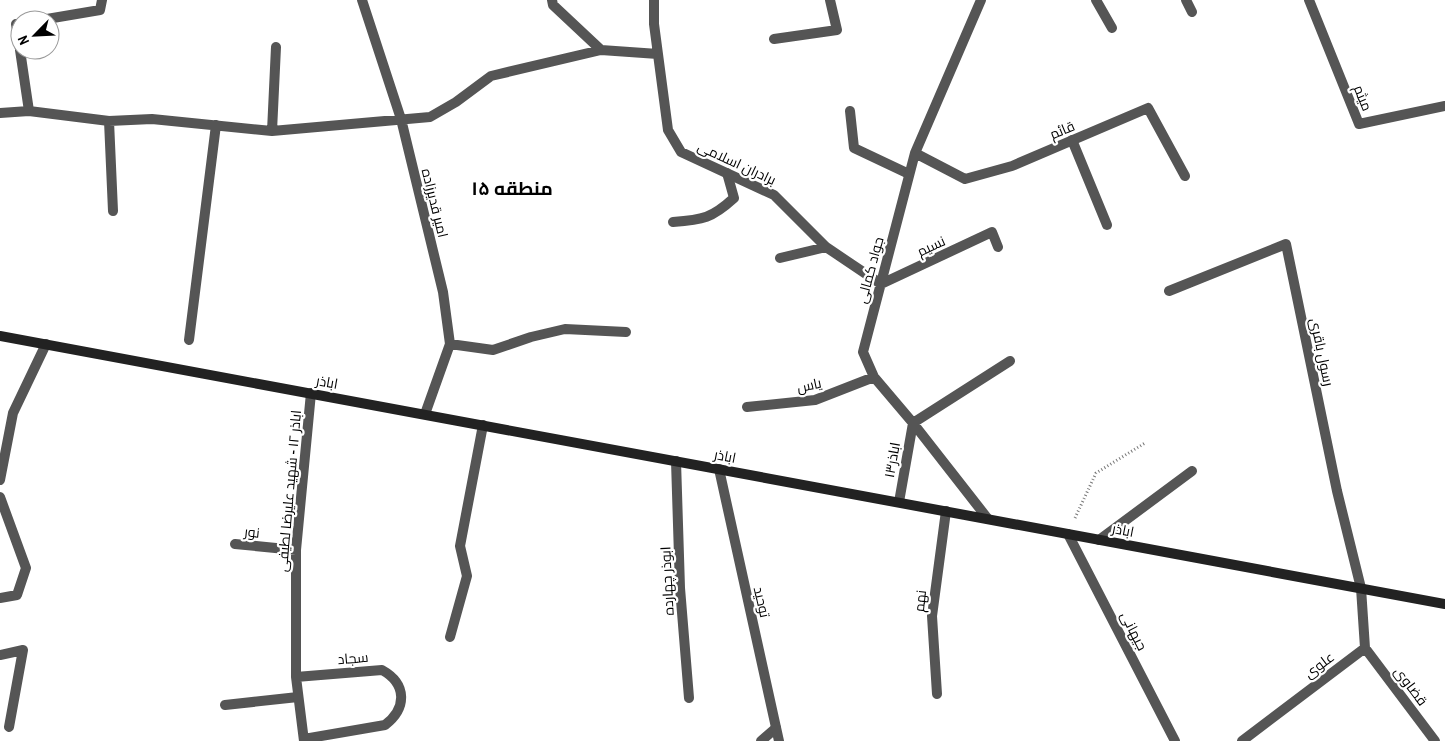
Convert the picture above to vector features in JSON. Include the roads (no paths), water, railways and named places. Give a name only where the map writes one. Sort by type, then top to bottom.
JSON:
[{"type":"main road","name":"اباذر","points":[[0,336],[1445,604]]},
{"type":"street","points":[[60,17],[100,10],[102,0]]},
{"type":"street","name":"امیر قدیرزاده","points":[[362,0],[401,118],[443,292],[450,344],[425,414]]},
{"type":"street","points":[[552,0],[553,5],[601,50]]},
{"type":"street","name":"برادران اسلامی","points":[[654,0],[658,54],[668,130],[681,152],[774,194],[826,247],[881,284]]},
{"type":"street","points":[[774,39],[837,30],[830,0]]},
{"type":"street","name":"جواد کمالی","points":[[981,0],[915,153],[862,352],[874,377],[913,423],[988,519]]},
{"type":"street","points":[[1096,0],[1112,28]]},
{"type":"street","points":[[1186,0],[1192,12]]},
{"type":"street","name":"میثم","points":[[1309,0],[1359,124],[1445,106]]},
{"type":"street","points":[[272,131],[276,47]]},
{"type":"street","points":[[0,113],[29,111],[109,121],[152,119],[272,131],[401,118],[430,117],[456,102],[491,76],[601,50],[658,54]]},
{"type":"street","points":[[21,60],[29,111]]},
{"type":"street","name":"قائم","points":[[915,153],[965,178],[1012,166],[1148,108],[1185,176]]},
{"type":"street","points":[[850,111],[854,148],[910,174]]},
{"type":"street","points":[[109,121],[113,211]]},
{"type":"street","points":[[189,340],[216,125]]},
{"type":"street","points":[[1072,140],[1107,225]]},
{"type":"street","points":[[673,222],[699,220],[721,210],[734,198],[727,173]]},
{"type":"street","name":"نسیم","points":[[881,284],[992,232],[998,247]]},
{"type":"street","name":"رسول باقری","points":[[1169,291],[1286,244],[1337,492],[1361,588]]},
{"type":"street","points":[[780,258],[826,247]]},
{"type":"street","points":[[450,344],[493,350],[531,337],[565,329],[626,332]]},
{"type":"street","points":[[0,480],[13,413],[46,344]]},
{"type":"street","points":[[913,423],[1010,361]]},
{"type":"street","name":"یاس","points":[[747,407],[815,400],[874,377]]},
{"type":"street","name":"اباذر ۱۲ - شهید علیرضا لطیفی","points":[[304,740],[296,677],[296,550],[311,393]]},
{"type":"street","name":"اباذر۱۳","points":[[899,502],[913,423]]},
{"type":"street","points":[[450,638],[467,576],[460,546],[483,426]]},
{"type":"street","name":"ابوذر چهارده","points":[[676,461],[680,588],[690,698]]},
{"type":"street","name":"توحید","points":[[718,469],[779,741]]},
{"type":"street","points":[[1099,540],[1192,471]]},
{"type":"street","points":[[0,497],[26,568],[17,595],[0,598]]},
{"type":"street","name":"نهم","points":[[937,694],[932,616],[946,511]]},
{"type":"street","name":"جیهانی","points":[[1068,534],[1175,741]]},
{"type":"street","name":"نور","points":[[235,544],[296,550]]},
{"type":"street","points":[[1361,588],[1365,648]]},
{"type":"street","name":"علوی","points":[[1242,741],[1365,648]]},
{"type":"street","name":"قضاوی","points":[[1365,648],[1435,741]]},
{"type":"street","points":[[0,655],[23,650],[9,727]]},
{"type":"street","name":"سجاد","points":[[296,677],[382,670],[394,678],[401,692],[401,702],[398,711],[393,719],[384,725],[304,740]]},
{"type":"street","points":[[225,705],[298,697]]},
{"type":"street","points":[[761,741],[776,728]]},
{"type":"district","name":"منطقه ۱۵","points":[[512,188]]}]
